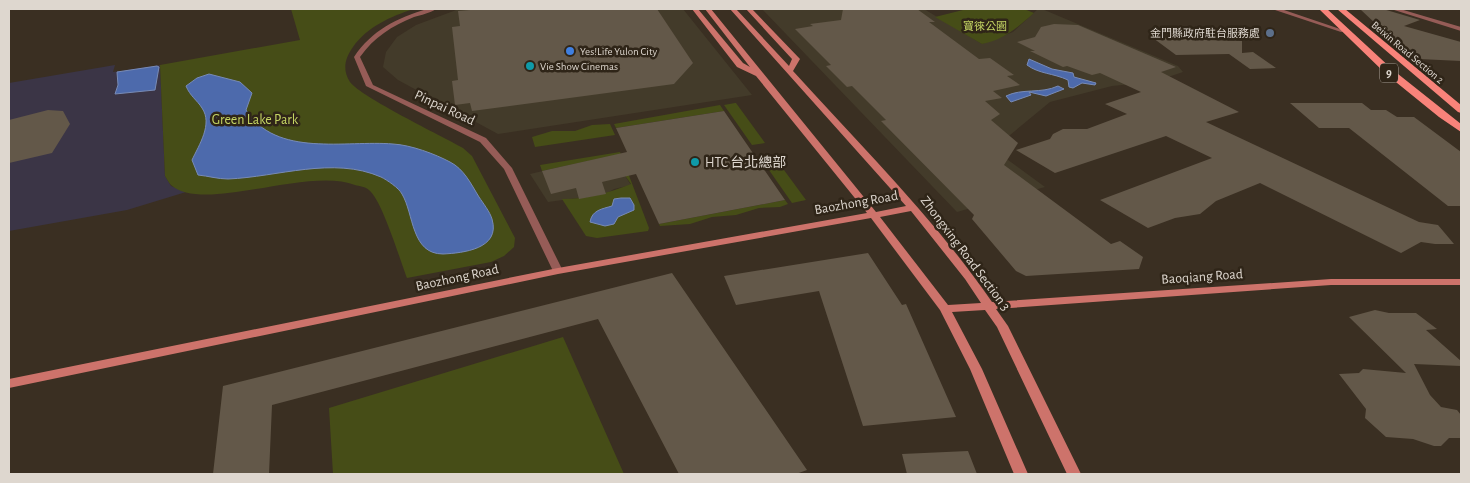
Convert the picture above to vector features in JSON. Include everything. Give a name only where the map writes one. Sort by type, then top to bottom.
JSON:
[{"type":"main road","name":"Beixin Road Section 2","points":[[1323,9],[1343,31],[1403,85],[1461,129]]},
{"type":"main road","name":"Beixin Road Section 2","points":[[1341,9],[1461,110]]},
{"type":"street","name":"Pinpai Road","points":[[433,9],[406,18],[379,32],[363,46],[357,57],[370,86],[484,140],[508,168],[558,271]]},
{"type":"street","points":[[695,9],[740,66],[760,74]]},
{"type":"street","points":[[708,9],[873,214],[928,284],[945,309],[976,369],[1021,474]]},
{"type":"street","name":"Zhongxing Road Section 3","points":[[733,9],[913,208],[989,305],[1002,326],[1074,474]]},
{"type":"street","points":[[749,9],[796,59],[790,70]]},
{"type":"street","points":[[1275,9],[1343,31]]},
{"type":"street","points":[[1394,9],[1461,29]]},
{"type":"street","name":"Baozhong Road","points":[[9,384],[558,271],[913,208]]},
{"type":"street","name":"Baoqiang Road","points":[[945,309],[1331,282],[1461,282]]},
{"type":"shaded area","name":"Yes!Life Yulon City","points":[[459,9],[683,9],[752,95],[498,134],[398,80],[383,67],[386,52],[397,37],[416,25]]},
{"type":"shaded area","points":[[762,9],[924,9],[982,44],[1013,32],[1038,9],[1042,9],[1178,66],[1183,72],[1153,82],[1112,86],[1050,102],[993,149],[1045,187],[957,212]]},
{"type":"shaded area","points":[[115,65],[113,72],[160,65],[165,176],[171,186],[186,192],[127,210],[9,231],[9,83]]},
{"type":"shaded area","points":[[611,155],[631,185],[614,189],[606,194],[548,202],[530,174]]},
{"type":"green space","name":"Green Lake Park","points":[[291,9],[414,9],[380,23],[365,34],[350,51],[346,60],[346,73],[350,82],[369,97],[463,148],[472,156],[515,238],[514,247],[504,256],[491,262],[407,278],[379,205],[369,190],[364,187],[335,181],[311,181],[207,195],[186,193],[170,184],[165,176],[160,65],[300,40]]},
{"type":"green space","name":"寶徠公園","points":[[967,9],[1024,9],[1034,13],[1004,36],[982,44],[935,17]]},
{"type":"green space","points":[[736,103],[765,143],[752,145],[724,105]]},
{"type":"green space","points":[[720,105],[724,111],[616,128],[614,124]]},
{"type":"green space","points":[[610,124],[615,135],[535,147],[532,137],[552,131],[575,131],[592,125]]},
{"type":"green space","points":[[620,152],[649,228],[648,231],[597,238],[586,236],[562,199],[597,195],[631,184],[611,156],[542,171],[540,165]]},
{"type":"green space","points":[[773,155],[806,200],[792,203],[760,157]]},
{"type":"green space","points":[[785,200],[788,204],[780,207],[759,208],[736,215],[712,217],[690,224],[660,226],[659,224]]},
{"type":"green space","points":[[563,337],[624,474],[333,474],[329,408]]},
{"type":"water","points":[[1029,59],[1052,69],[1073,73],[1074,77],[1096,83],[1095,85],[1082,83],[1073,88],[1069,87],[1068,80],[1036,70],[1027,65]]},
{"type":"water","points":[[159,67],[155,90],[115,94],[118,85],[117,72]]},
{"type":"water","points":[[209,74],[240,82],[252,93],[246,110],[259,125],[275,135],[293,141],[313,144],[374,143],[407,146],[423,150],[450,162],[467,177],[490,213],[493,229],[491,237],[486,243],[470,250],[443,254],[433,252],[419,240],[406,202],[400,192],[384,178],[363,171],[344,168],[305,169],[228,179],[198,175],[192,160],[204,134],[206,121],[202,108],[189,93],[186,86],[197,78]]},
{"type":"water","points":[[1058,86],[1064,89],[1046,96],[1029,92],[1031,95],[1011,102],[1006,96],[1018,92],[1045,90]]},
{"type":"water","points":[[630,198],[634,205],[634,210],[618,217],[614,224],[605,226],[590,222],[595,212],[612,206],[614,199]]},
{"type":"building","name":"Yes!Life Yulon City","points":[[482,9],[657,9],[693,63],[674,84],[472,111],[470,103],[455,105],[452,81],[458,80],[452,27],[460,26],[458,11]]},
{"type":"building","points":[[843,9],[917,9],[935,22],[929,22],[979,59],[990,58],[1014,75],[1007,76],[1020,85],[993,91],[1002,98],[985,101],[1000,114],[991,120],[1018,143],[1004,165],[1111,244],[1120,241],[1143,257],[1139,269],[1026,276],[1016,271],[972,219],[974,215],[881,121],[886,120],[852,86],[847,87],[826,66],[831,65],[795,29],[813,26],[810,24],[841,20]]},
{"type":"building","points":[[1360,9],[1383,9],[1420,20],[1404,26],[1461,42],[1461,61],[1419,59],[1397,41],[1394,41]]},
{"type":"building","points":[[1054,24],[1078,25],[1176,67],[1161,72],[1239,112],[1206,122],[1419,222],[1438,225],[1454,244],[1421,242],[1401,253],[1260,183],[1216,201],[1200,214],[1175,218],[1148,228],[1100,200],[1212,158],[1166,136],[1055,173],[1016,150],[1050,139],[1053,134],[1063,129],[1087,129],[1127,114],[1105,104],[1141,92],[1100,73],[1092,75],[1067,66],[1063,67],[1030,51],[1035,51],[1017,42],[1035,37],[1041,27]]},
{"type":"building","points":[[1202,37],[1205,40],[1242,41],[1242,53],[1253,52],[1276,68],[1250,69],[1229,54],[1176,55],[1153,38]]},
{"type":"building","points":[[1290,103],[1362,103],[1371,110],[1386,110],[1397,117],[1414,117],[1461,152],[1461,206],[1448,206],[1349,128],[1319,128]]},
{"type":"building","points":[[48,110],[63,111],[70,124],[52,153],[9,163],[9,120]]},
{"type":"building","name":"HTC 台北總部","points":[[724,111],[785,200],[659,224],[636,174],[602,182],[606,194],[579,199],[576,188],[551,194],[542,171],[627,152],[616,128]]},
{"type":"building","points":[[868,253],[902,305],[906,304],[956,417],[863,426],[819,291],[736,305],[724,276]]},
{"type":"building","points":[[672,273],[807,470],[796,474],[679,474],[598,319],[272,405],[269,474],[213,474],[223,386]]},
{"type":"building","points":[[1375,310],[1389,313],[1416,313],[1437,329],[1426,330],[1461,361],[1461,366],[1414,364],[1430,395],[1441,407],[1457,410],[1461,415],[1461,438],[1449,438],[1441,446],[1434,446],[1413,439],[1386,437],[1365,418],[1366,409],[1339,374],[1359,373],[1363,369],[1406,373],[1349,317]]},
{"type":"building","points":[[968,451],[977,474],[907,474],[902,454]]},
{"type":"place","name":"金門縣政府駐台服務處","points":[[1270,33]]},
{"type":"place","name":"Yes!Life Yulon City","points":[[570,51]]},
{"type":"place","name":"Vie Show Cinemas","points":[[530,66]]},
{"type":"place","name":"HTC 台北總部","points":[[695,162]]}]
